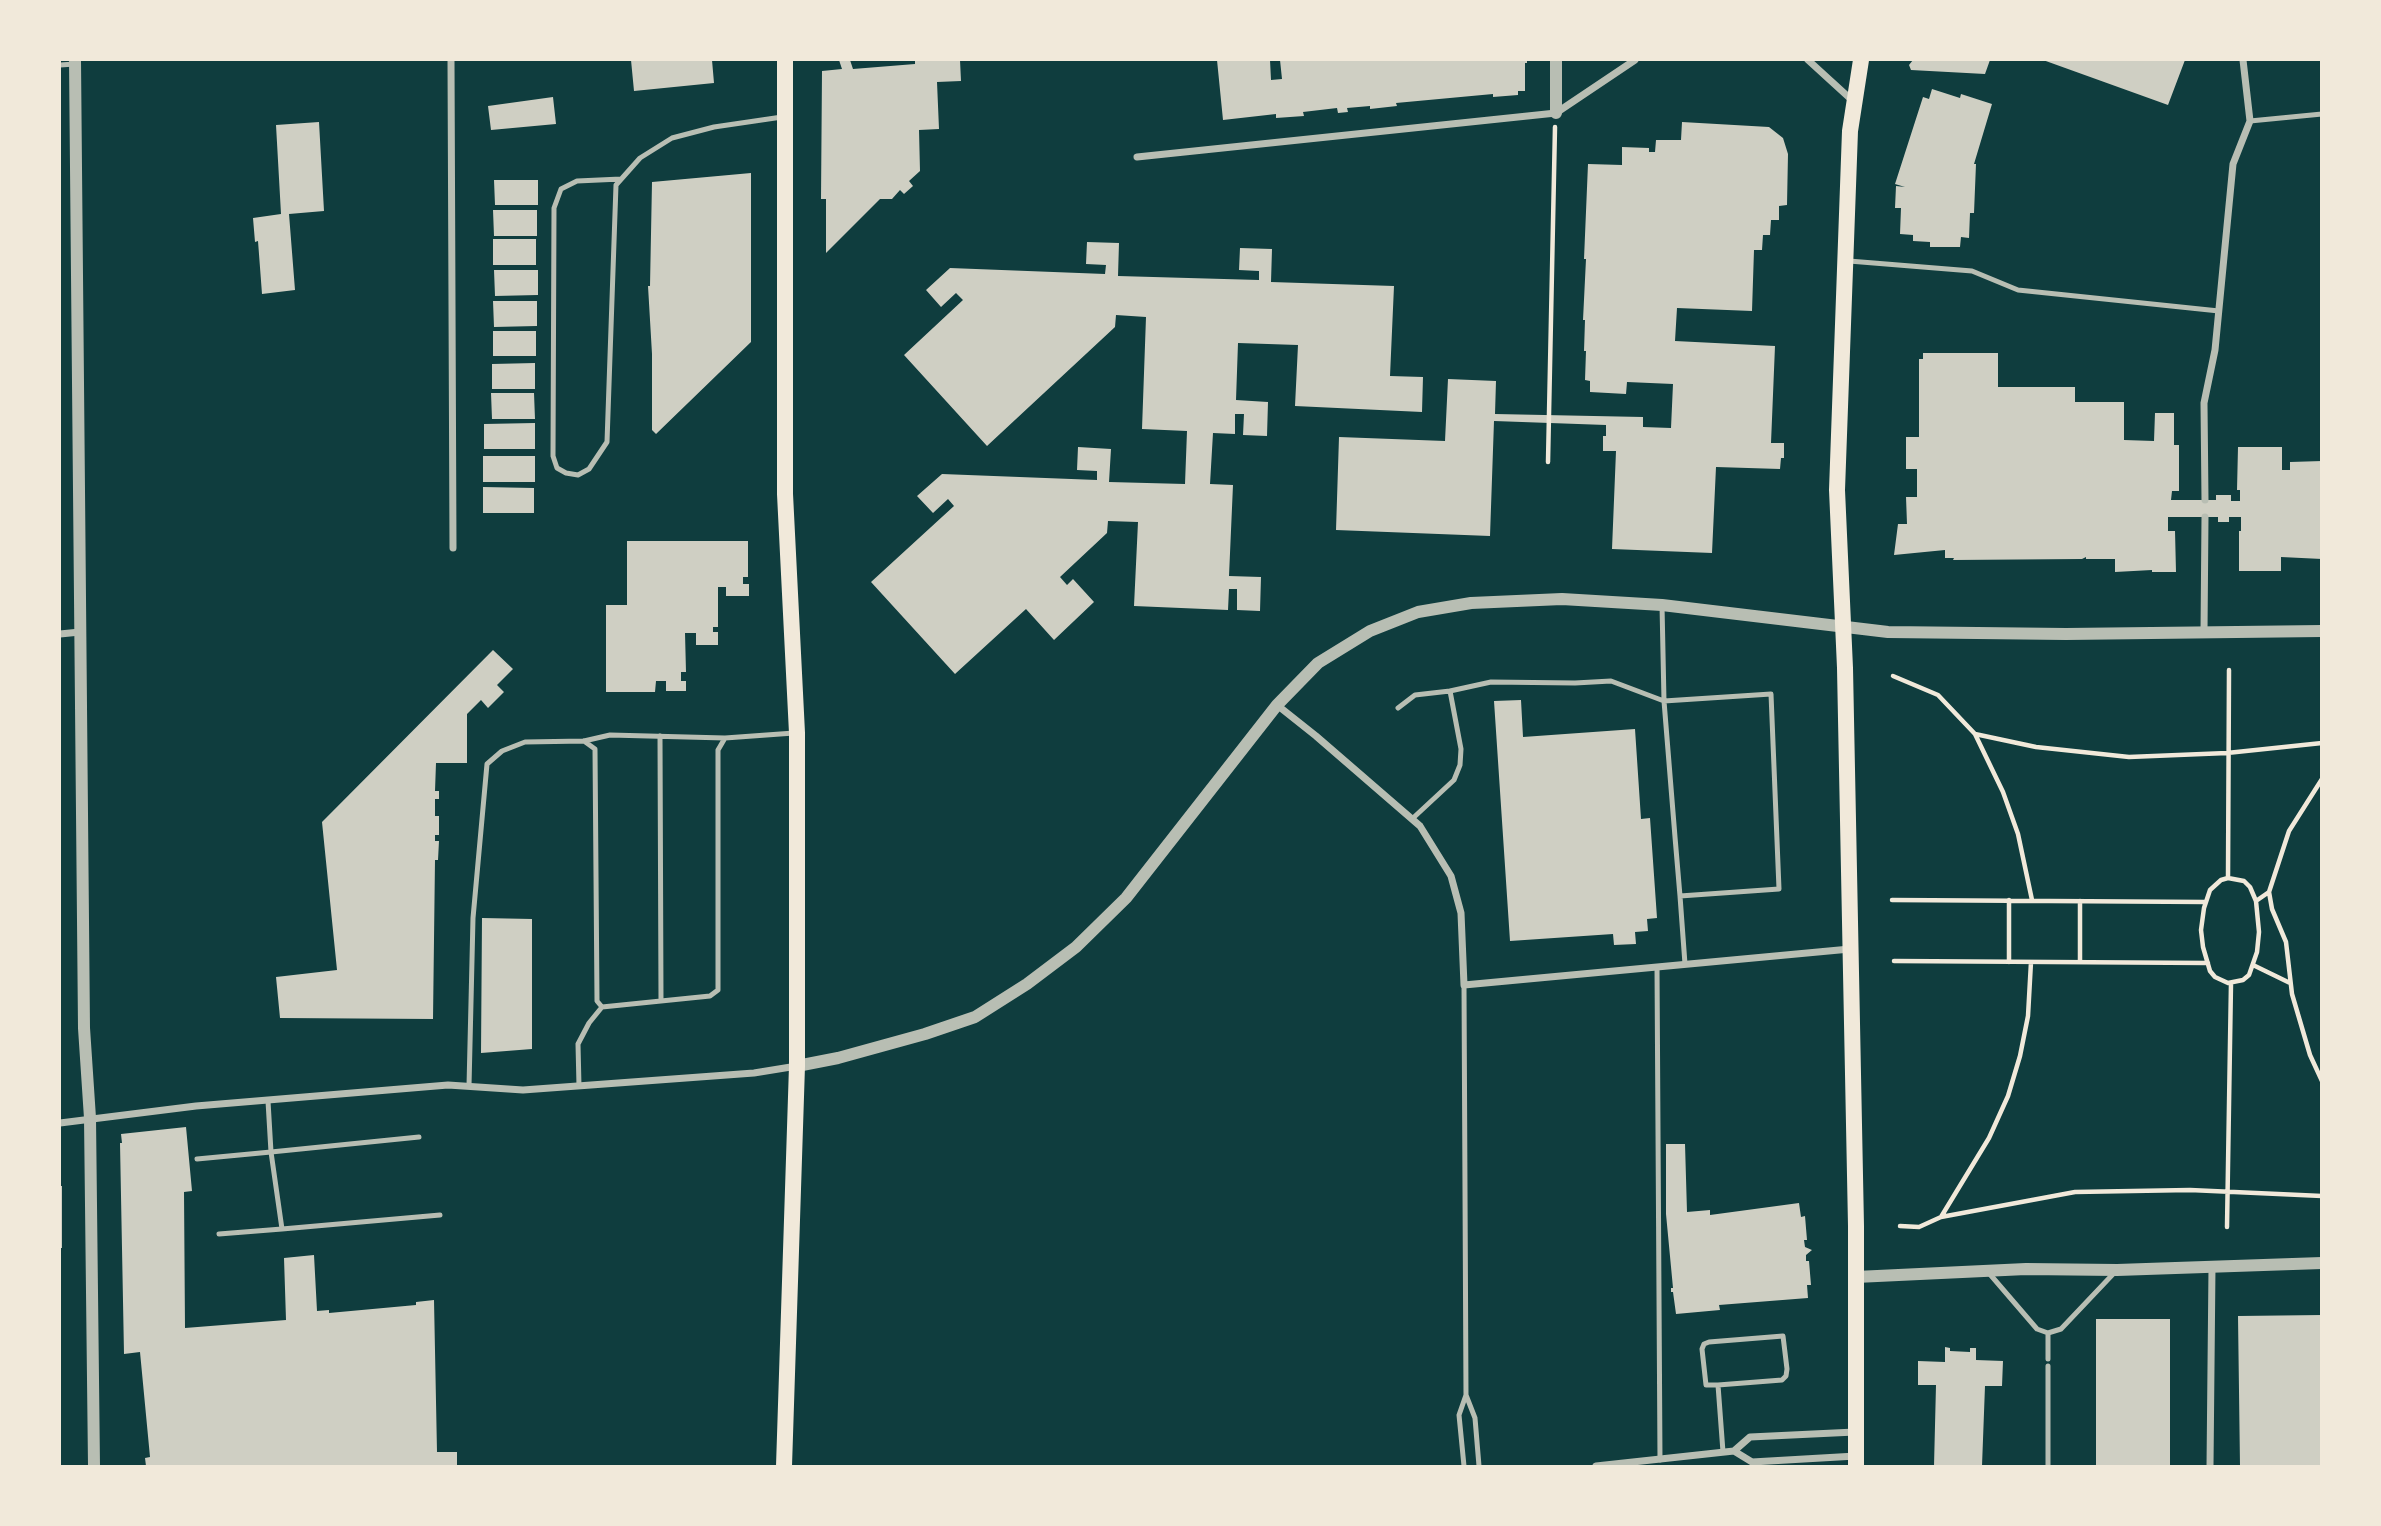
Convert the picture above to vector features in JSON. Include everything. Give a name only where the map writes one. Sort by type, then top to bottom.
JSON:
[{"type":"main road","points":[[784,1466],[797,1066],[797,733],[785,494],[785,60]]},
{"type":"main road","points":[[1856,1461],[1856,1277],[1850,950],[1843,627],[1837,490],[1850,131],[1862,63]]},
{"type":"street","points":[[451,60],[453,548]]},
{"type":"street","points":[[1556,60],[1556,113]]},
{"type":"street","points":[[1137,157],[1556,113],[1635,60]]},
{"type":"street","points":[[1808,60],[1854,102]]},
{"type":"street","points":[[2205,500],[2204,403],[2215,351],[2233,164],[2250,121],[2243,60]]},
{"type":"street","points":[[75,62],[84,1028],[90,1118],[94,1466]]},
{"type":"street","points":[[2204,632],[2205,517]]},
{"type":"street","points":[[60,1123],[196,1106],[448,1085],[523,1090],[754,1073],[838,1058],[913,1038],[975,1017],[1027,984],[1076,947],[1126,898],[1277,705],[1318,663],[1370,631],[1418,612],[1471,603],[1549,599],[1661,605],[1888,632],[1958,634],[2322,631]]},
{"type":"street","points":[[60,634],[80,632]]},
{"type":"street","points":[[1277,705],[1317,736],[1420,826],[1451,876],[1461,913],[1464,985],[1850,950]]},
{"type":"street","points":[[1856,1277],[2026,1269],[2117,1270],[2322,1263]]},
{"type":"street","points":[[2210,1466],[2212,1267]]},
{"type":"street","points":[[1596,1466],[1734,1451],[1750,1437],[1856,1432]]},
{"type":"street","points":[[1734,1451],[1752,1462],[1856,1461]]},
{"type":"lane","points":[[60,65],[75,62]]},
{"type":"lane","points":[[2250,121],[2322,114]]},
{"type":"lane","points":[[621,179],[577,181],[561,189],[554,208],[553,456],[557,468],[578,475],[589,469],[607,442],[616,185],[640,158],[672,138],[714,127],[785,117]]},
{"type":"lane","points":[[1846,261],[1972,271],[2018,290],[2219,311]]},
{"type":"lane","points":[[1661,605],[1664,701],[1685,964]]},
{"type":"lane","points":[[1398,708],[1415,695],[1491,682],[1611,681],[1664,701],[1771,694],[1779,889],[1680,896]]},
{"type":"lane","points":[[1412,819],[1454,780],[1460,765],[1461,749],[1450,691]]},
{"type":"lane","points":[[469,1086],[473,918],[487,764],[502,751],[525,742],[584,741],[610,735],[725,738],[797,733]]},
{"type":"lane","points":[[660,736],[661,1001]]},
{"type":"lane","points":[[579,1086],[578,1044],[589,1023],[602,1007],[710,996],[718,990],[718,750],[725,738]]},
{"type":"lane","points":[[584,741],[595,749],[597,1001],[602,1007]]},
{"type":"lane","points":[[1657,967],[1660,1460]]},
{"type":"lane","points":[[1464,985],[1466,1395],[1460,1415],[1464,1466]]},
{"type":"lane","points":[[268,1101],[271,1152],[282,1229]]},
{"type":"lane","points":[[197,1159],[419,1137]]},
{"type":"lane","points":[[219,1234],[440,1215]]},
{"type":"lane","points":[[1988,1272],[2037,1329],[2048,1333],[2060,1329],[2117,1270]]},
{"type":"lane","points":[[2048,1333],[2048,1359]]},
{"type":"lane","points":[[1783,1336],[1787,1369],[1782,1380],[1718,1385],[1706,1385],[1702,1349],[1704,1344],[1783,1336]]},
{"type":"lane","points":[[2048,1366],[2048,1466]]},
{"type":"lane","points":[[1718,1385],[1723,1452]]},
{"type":"lane","points":[[1466,1395],[1475,1418],[1479,1466]]},
{"type":"path","points":[[1548,462],[1556,113]]},
{"type":"path","points":[[2228,878],[2227,753],[2230,670]]},
{"type":"path","points":[[1893,676],[1938,695],[1975,734],[2003,792],[2018,834],[2032,901]]},
{"type":"path","points":[[1975,734],[2082,754],[2129,757],[2227,753],[2322,743]]},
{"type":"path","points":[[2322,779],[2289,831],[2269,892],[2272,909],[2286,942],[2292,994],[2310,1055],[2322,1081]]},
{"type":"path","points":[[2228,878],[2244,881],[2256,901],[2259,932],[2249,975],[2243,980],[2231,983],[2221,981],[2215,977],[2203,947],[2201,930],[2206,902],[2215,884],[2228,878]]},
{"type":"path","points":[[2256,901],[2269,892]]},
{"type":"path","points":[[1892,900],[2206,902]]},
{"type":"path","points":[[2009,900],[2009,961]]},
{"type":"path","points":[[2080,901],[2080,962]]},
{"type":"path","points":[[1894,961],[2208,963]]},
{"type":"path","points":[[1941,1217],[1989,1138],[2008,1096],[2028,1016],[2031,961]]},
{"type":"path","points":[[2253,965],[2291,983]]},
{"type":"path","points":[[2227,1227],[2231,983]]},
{"type":"path","points":[[1900,1226],[1919,1227],[1941,1217],[2075,1192],[2227,1191],[2322,1196]]},
{"type":"building","points":[[631,60],[712,60],[714,83],[634,91]]},
{"type":"building","points":[[839,60],[850,60],[853,69],[915,64],[915,60],[960,60],[961,81],[937,82],[939,129],[919,130],[920,171],[909,181],[913,186],[904,194],[900,190],[892,199],[880,199],[826,253],[826,199],[821,199],[822,71],[842,69]]},
{"type":"building","points":[[1217,60],[1270,60],[1271,80],[1282,79],[1280,60],[1527,60],[1527,63],[1525,91],[1518,91],[1518,95],[1493,97],[1493,94],[1396,103],[1397,106],[1370,109],[1370,106],[1347,108],[1348,112],[1338,113],[1337,108],[1303,112],[1304,116],[1276,118],[1276,114],[1223,120]]},
{"type":"building","points":[[1913,60],[1990,60],[1985,74],[1911,70],[1909,65]]},
{"type":"building","points":[[2043,60],[2185,60],[2168,105]]},
{"type":"building","points":[[1932,89],[1960,98],[1961,94],[1992,104],[1974,164],[1974,213],[1970,213],[1969,238],[1961,237],[1960,247],[1930,247],[1930,242],[1913,241],[1913,235],[1900,234],[1901,208],[1895,208],[1896,186],[1905,187],[1895,184],[1923,97],[1929,99]]},
{"type":"building","points":[[553,97],[556,124],[491,130],[488,106]]},
{"type":"building","points":[[319,122],[324,211],[289,214],[295,290],[262,294],[258,241],[255,242],[253,218],[281,214],[276,125]]},
{"type":"building","points":[[1682,122],[1769,127],[1783,138],[1788,154],[1787,205],[1779,206],[1779,220],[1771,220],[1770,235],[1763,235],[1762,250],[1754,250],[1752,311],[1677,308],[1675,341],[1775,346],[1771,443],[1784,443],[1784,458],[1781,458],[1780,469],[1716,467],[1712,553],[1612,549],[1616,451],[1603,451],[1606,425],[1494,421],[1490,536],[1336,530],[1339,437],[1445,441],[1448,379],[1496,381],[1495,414],[1643,417],[1643,427],[1671,428],[1673,384],[1627,382],[1626,394],[1590,392],[1590,381],[1585,380],[1584,259],[1588,164],[1622,165],[1622,147],[1649,148],[1649,152],[1655,152],[1656,140],[1681,140]]},
{"type":"building","points":[[751,173],[751,342],[656,434],[652,430],[652,354],[648,286],[652,182]]},
{"type":"building","points":[[494,180],[538,180],[538,205],[495,205]]},
{"type":"building","points":[[493,210],[537,210],[537,236],[494,236]]},
{"type":"building","points":[[493,239],[536,239],[536,265],[493,265]]},
{"type":"building","points":[[1087,242],[1119,243],[1118,276],[1259,280],[1259,271],[1239,270],[1240,248],[1272,249],[1271,282],[1394,286],[1390,376],[1423,377],[1422,412],[1295,406],[1298,345],[1238,343],[1236,400],[1268,402],[1267,436],[1243,435],[1244,414],[1235,414],[1235,434],[1213,433],[1210,484],[1233,485],[1229,576],[1261,577],[1260,611],[1237,610],[1237,589],[1229,589],[1228,610],[1134,606],[1138,522],[1108,521],[1107,533],[1060,577],[1067,585],[1073,579],[1094,602],[1054,640],[1026,609],[955,674],[871,582],[954,506],[948,499],[933,513],[917,496],[942,474],[1097,480],[1097,471],[1077,470],[1078,447],[1111,449],[1109,482],[1185,484],[1187,431],[1142,429],[1146,317],[1116,315],[1115,327],[987,446],[904,355],[963,300],[956,293],[941,307],[926,290],[950,268],[1105,274],[1106,265],[1086,264]]},
{"type":"building","points":[[494,270],[538,270],[538,295],[495,296]]},
{"type":"building","points":[[493,301],[537,301],[537,326],[494,327]]},
{"type":"building","points":[[493,331],[536,331],[536,356],[493,356]]},
{"type":"building","points":[[1923,353],[1998,353],[1998,387],[2075,387],[2075,402],[2124,402],[2124,440],[2154,441],[2155,413],[2174,413],[2174,445],[2179,445],[2179,491],[2172,491],[2171,500],[2216,500],[2216,495],[2231,495],[2231,501],[2240,501],[2240,490],[2237,490],[2238,447],[2282,447],[2282,470],[2290,470],[2290,462],[2322,461],[2322,559],[2281,557],[2281,571],[2239,571],[2241,517],[2229,517],[2229,522],[2218,522],[2218,517],[2168,517],[2168,531],[2175,531],[2176,572],[2115,572],[2115,559],[2086,557],[1953,560],[1954,558],[1945,558],[1945,550],[1894,555],[1898,524],[1907,524],[1906,497],[1917,497],[1917,469],[1906,469],[1906,437],[1919,437],[1919,359],[1923,359]]},
{"type":"building","points":[[535,363],[535,389],[492,389],[492,364]]},
{"type":"building","points":[[491,393],[534,393],[535,419],[492,419]]},
{"type":"building","points":[[535,423],[535,449],[484,449],[484,424]]},
{"type":"building","points":[[483,456],[535,456],[535,482],[483,482]]},
{"type":"building","points":[[483,487],[534,488],[534,513],[483,513]]},
{"type":"building","points":[[627,541],[748,541],[748,577],[743,577],[743,584],[749,584],[749,596],[726,596],[726,587],[718,587],[718,627],[713,627],[713,632],[718,632],[718,645],[696,645],[696,633],[685,633],[686,672],[681,672],[681,681],[686,681],[686,691],[666,691],[666,681],[656,681],[655,692],[606,692],[606,605],[627,605]]},
{"type":"building","points":[[493,650],[513,669],[497,685],[504,692],[488,708],[481,700],[467,714],[467,763],[436,763],[435,791],[439,791],[439,799],[435,799],[435,816],[439,816],[439,835],[435,835],[435,841],[439,841],[438,860],[435,860],[433,1019],[280,1018],[276,977],[337,970],[322,822]]},
{"type":"building","points":[[1521,700],[1523,737],[1635,729],[1641,819],[1650,818],[1657,918],[1647,919],[1648,931],[1635,932],[1636,944],[1614,945],[1613,934],[1510,941],[1494,701]]},
{"type":"building","points":[[482,918],[532,919],[532,1049],[481,1053]]},
{"type":"building","points":[[186,1127],[192,1191],[184,1192],[185,1328],[286,1320],[284,1258],[314,1255],[317,1311],[329,1310],[329,1313],[416,1305],[416,1302],[434,1300],[437,1452],[457,1452],[457,1466],[146,1466],[145,1458],[150,1457],[140,1352],[124,1354],[121,1134]]},
{"type":"building","points":[[1666,1144],[1685,1144],[1687,1212],[1710,1210],[1710,1215],[1799,1203],[1801,1217],[1805,1216],[1805,1247],[1812,1250],[1806,1255],[1811,1285],[1807,1285],[1808,1298],[1719,1305],[1720,1310],[1676,1314],[1671,1292],[1673,1288],[1666,1214]]},
{"type":"building","points":[[62,1186],[62,1248],[60,1248]]},
{"type":"building","points":[[2322,1315],[2322,1466],[2240,1466],[2238,1316]]},
{"type":"building","points":[[2096,1319],[2170,1319],[2170,1466],[2096,1466]]},
{"type":"building","points":[[1945,1347],[1950,1348],[1950,1351],[1970,1352],[1970,1348],[1976,1348],[1976,1360],[2003,1361],[2002,1386],[1985,1386],[1982,1466],[1934,1466],[1936,1385],[1918,1385],[1918,1361],[1945,1362]]}]
